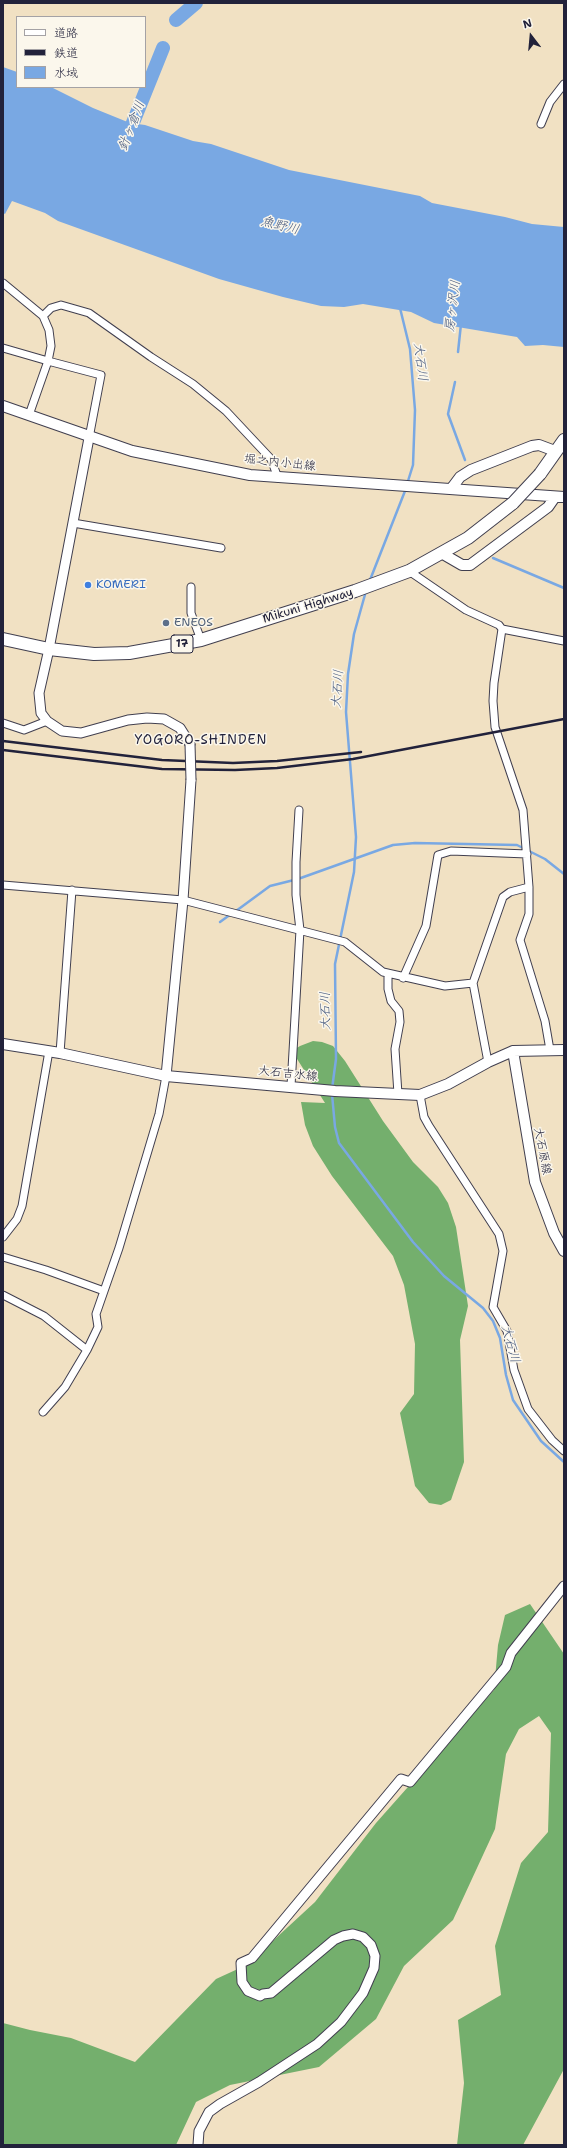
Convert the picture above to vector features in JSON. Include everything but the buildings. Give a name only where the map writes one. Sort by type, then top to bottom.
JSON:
[{"type":"highway","name":"Mikuni Highway","points":[[3,639],[49,649],[94,654],[129,653],[201,640],[356,591],[408,571],[443,554],[488,524],[513,503],[540,474],[564,440]]},
{"type":"main road","name":"堀之内小出線","points":[[3,406],[89,438],[132,451],[250,475],[560,497]]},
{"type":"main road","points":[[451,489],[460,478],[472,470],[532,446],[538,445],[555,451]]},
{"type":"main road","points":[[443,554],[462,564],[470,564],[560,497]]},
{"type":"main road","name":"大石吉水線","points":[[3,1044],[60,1053],[166,1076],[290,1086],[331,1091],[420,1095],[448,1084],[488,1062],[513,1051],[564,1050]]},
{"type":"main road","name":"大石原線","points":[[513,1051],[535,1182],[554,1233],[564,1251]]},
{"type":"street","points":[[541,124],[550,102],[564,84]]},
{"type":"street","points":[[3,283],[43,316],[49,330],[51,346],[48,361],[29,415]]},
{"type":"street","points":[[43,316],[51,308],[61,305],[89,313],[151,357],[193,384],[226,411],[272,460],[278,478]]},
{"type":"street","points":[[3,348],[101,375],[49,649],[39,693],[41,713],[47,721],[62,731],[81,733],[128,720],[147,718],[164,719],[180,728],[190,744],[192,780],[183,900],[166,1076],[159,1114],[96,1314],[98,1327],[87,1350],[65,1387],[43,1412]]},
{"type":"street","points":[[73,523],[221,548]]},
{"type":"street","points":[[408,571],[466,610],[499,625],[502,629],[564,641]]},
{"type":"street","points":[[191,587],[191,613],[201,640]]},
{"type":"street","points":[[502,629],[494,683],[493,701],[495,727],[523,810],[529,887],[529,914],[520,940],[545,1021],[550,1050]]},
{"type":"street","points":[[3,723],[24,730],[47,721]]},
{"type":"street","points":[[290,1086],[300,930],[296,869],[299,810]]},
{"type":"street","points":[[404,978],[426,926],[438,855],[451,851],[526,854]]},
{"type":"street","points":[[3,885],[183,900],[345,942],[384,972],[404,978],[445,986],[473,983]]},
{"type":"street","points":[[488,1062],[473,983],[503,897],[510,892],[529,887]]},
{"type":"street","points":[[60,1053],[72,890]]},
{"type":"street","points":[[388,973],[388,989],[391,1001],[399,1011],[400,1022],[395,1049],[398,1094]]},
{"type":"street","points":[[3,1237],[17,1219],[22,1206],[49,1051]]},
{"type":"street","points":[[420,1095],[424,1117],[429,1126],[499,1234],[503,1251],[493,1307],[507,1331],[514,1370],[528,1409],[552,1440],[564,1451]]},
{"type":"street","points":[[3,1257],[46,1270],[104,1291]]},
{"type":"street","points":[[3,1295],[44,1316],[87,1350]]},
{"type":"street","points":[[198,2145],[198,2131],[209,2112],[220,2104],[259,2082],[317,2044],[341,2022],[363,1993],[374,1968],[375,1956],[371,1945],[363,1937],[353,1934],[343,1936],[334,1940],[272,1993],[263,1994],[260,1996],[248,1991],[242,1982],[241,1963],[252,1958],[401,1779],[410,1782],[506,1667],[511,1653],[564,1586]]},
{"type":"green space","points":[[313,1041],[322,1042],[333,1046],[345,1061],[383,1121],[413,1162],[438,1187],[448,1203],[456,1227],[468,1306],[460,1340],[464,1462],[451,1500],[441,1505],[429,1503],[415,1486],[400,1413],[414,1394],[415,1344],[404,1285],[393,1256],[332,1176],[313,1146],[305,1125],[301,1102],[325,1103],[292,1051]]},
{"type":"green space","points":[[530,1604],[564,1654],[564,2069],[523,2145],[457,2145],[464,2083],[458,2020],[501,1995],[495,1946],[521,1863],[548,1832],[551,1733],[539,1716],[519,1729],[506,1754],[495,1829],[453,1920],[404,1966],[376,2019],[319,2067],[230,2085],[196,2102],[176,2145],[3,2145],[3,2023],[71,2038],[135,2062],[216,1979],[253,1962],[276,1938],[315,1902],[376,1823],[494,1690],[498,1645],[505,1615]]},
{"type":"water","name":"魚野川","points":[[3,67],[16,72],[16,88],[53,88],[93,108],[130,123],[145,125],[193,141],[211,144],[289,170],[420,196],[432,203],[505,217],[532,224],[564,227],[564,347],[543,345],[525,346],[517,337],[434,323],[411,312],[363,304],[344,307],[321,306],[283,297],[219,279],[58,221],[45,213],[12,201],[5,214],[3,213]]},
{"type":"waterway","name":"針ヶ倉川","points":[[176,20],[196,3]]},
{"type":"waterway","name":"針ヶ倉川","points":[[126,140],[163,48]]},
{"type":"waterway","name":"大石川","points":[[400,308],[410,349],[415,410],[413,465],[408,481]]},
{"type":"waterway","name":"房ヶ沢川","points":[[458,352],[461,324]]},
{"type":"waterway","name":"房ヶ沢川","points":[[455,382],[448,414],[465,460]]},
{"type":"waterway","name":"大石川","points":[[370,580],[405,491]]},
{"type":"waterway","name":"房ヶ沢川","points":[[493,558],[564,588]]},
{"type":"waterway","name":"大石川","points":[[332,1089],[336,1059],[335,964],[354,872],[356,837],[346,712],[348,674],[354,634],[366,591]]},
{"type":"waterway","points":[[236,911],[270,886],[298,879],[393,845],[415,843],[517,845],[545,859],[564,874]]},
{"type":"waterway","points":[[220,922],[231,914]]},
{"type":"waterway","name":"大石川","points":[[332,1094],[335,1127],[339,1143],[413,1242],[444,1276],[483,1308],[493,1321],[500,1338],[506,1375],[513,1400],[541,1441],[564,1462]]},
{"type":"railway","points":[[3,750],[162,769],[235,770],[277,768],[353,759],[564,719]]},
{"type":"railway","points":[[3,741],[162,760],[233,763],[277,761],[361,752]]},
{"type":"place","name":"KOMERI","points":[[88,585]]},
{"type":"place","name":"ENEOS","points":[[166,623]]},
{"type":"district","name":"YOGORO-SHINDEN","points":[[201,741]]}]
